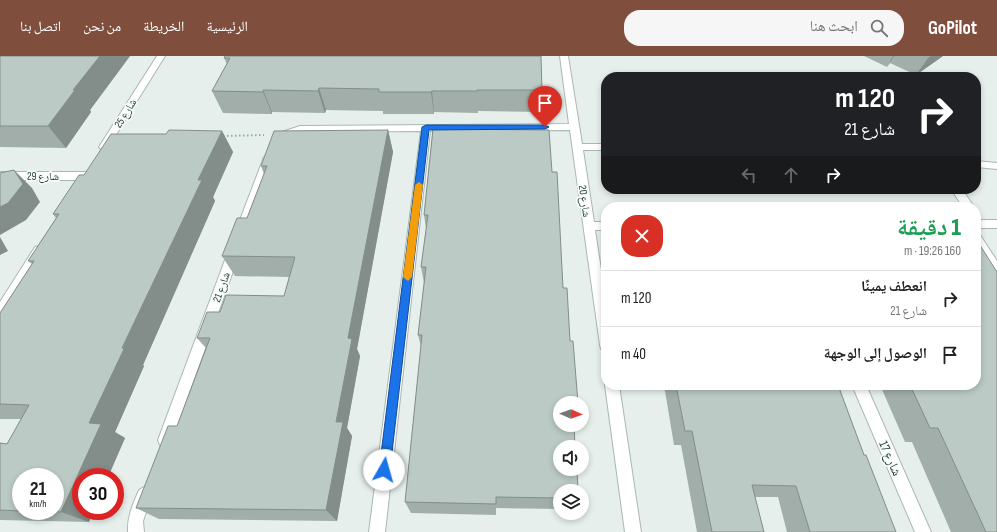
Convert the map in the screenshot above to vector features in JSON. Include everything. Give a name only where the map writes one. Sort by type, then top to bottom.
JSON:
[{"type":"street","name":"شارع 25","points":[[98,156],[161,56]]},
{"type":"street","name":"شارع 20","points":[[564,56],[601,310]]},
{"type":"street","points":[[377,532],[426,127]]},
{"type":"street","points":[[282,135],[300,129],[575,127]]},
{"type":"street","name":"شارع 21","points":[[159,455],[273,146],[282,135]]},
{"type":"street","points":[[578,147],[601,147]]},
{"type":"street","points":[[981,164],[997,166]]},
{"type":"street","name":"شارع 29","points":[[0,176],[88,173],[77,189]]},
{"type":"street","points":[[981,222],[997,224]]},
{"type":"street","points":[[589,226],[601,226]]},
{"type":"street","points":[[0,312],[45,241]]},
{"type":"street","points":[[981,246],[997,270]]},
{"type":"street","points":[[613,390],[633,532]]},
{"type":"street","name":"شارع 17","points":[[861,390],[923,532]]},
{"type":"street","points":[[136,532],[135,521],[148,484]]},
{"type":"path","points":[[220,136],[282,135]]},
{"type":"building","points":[[0,56],[100,56],[73,90],[75,90],[48,126],[0,126]]},
{"type":"building","points":[[225,56],[541,56],[542,90],[379,92],[379,89],[319,88],[318,91],[212,91],[230,58],[224,58]]},
{"type":"building","points":[[433,129],[549,130],[552,172],[557,172],[563,288],[567,288],[570,341],[573,341],[577,396],[553,396],[553,432],[574,432],[575,440],[553,440],[553,476],[577,476],[578,484],[553,484],[553,498],[496,497],[496,504],[405,502],[422,335],[418,335],[426,267],[421,267],[428,215],[424,215]]},
{"type":"building","points":[[169,130],[222,131],[198,180],[202,180],[122,348],[124,349],[89,423],[101,424],[81,468],[72,468],[72,488],[64,505],[64,468],[12,468],[12,511],[0,510],[0,443],[7,444],[29,405],[0,404],[0,313],[34,261],[28,261],[59,214],[53,214],[79,175],[84,175],[111,134],[166,134]]},
{"type":"building","points":[[388,130],[348,338],[352,339],[336,422],[343,422],[326,510],[136,508],[168,426],[177,426],[210,338],[197,338],[207,312],[220,312],[226,295],[284,296],[295,257],[222,256],[237,218],[247,218],[267,166],[261,166],[274,131]]},
{"type":"building","points":[[14,170],[23,184],[8,203],[0,207],[0,173]]},
{"type":"building","points":[[981,247],[997,272],[997,532],[986,532],[938,428],[930,428],[912,390],[981,390]]},
{"type":"building","points":[[677,390],[840,390],[864,455],[866,455],[896,532],[810,532],[796,486],[752,485],[764,532],[712,532],[692,431],[685,431]]},
{"type":"slow traffic","points":[[408,277],[419,185]]},
{"type":"route","points":[[384,470],[426,127],[545,127]]}]
